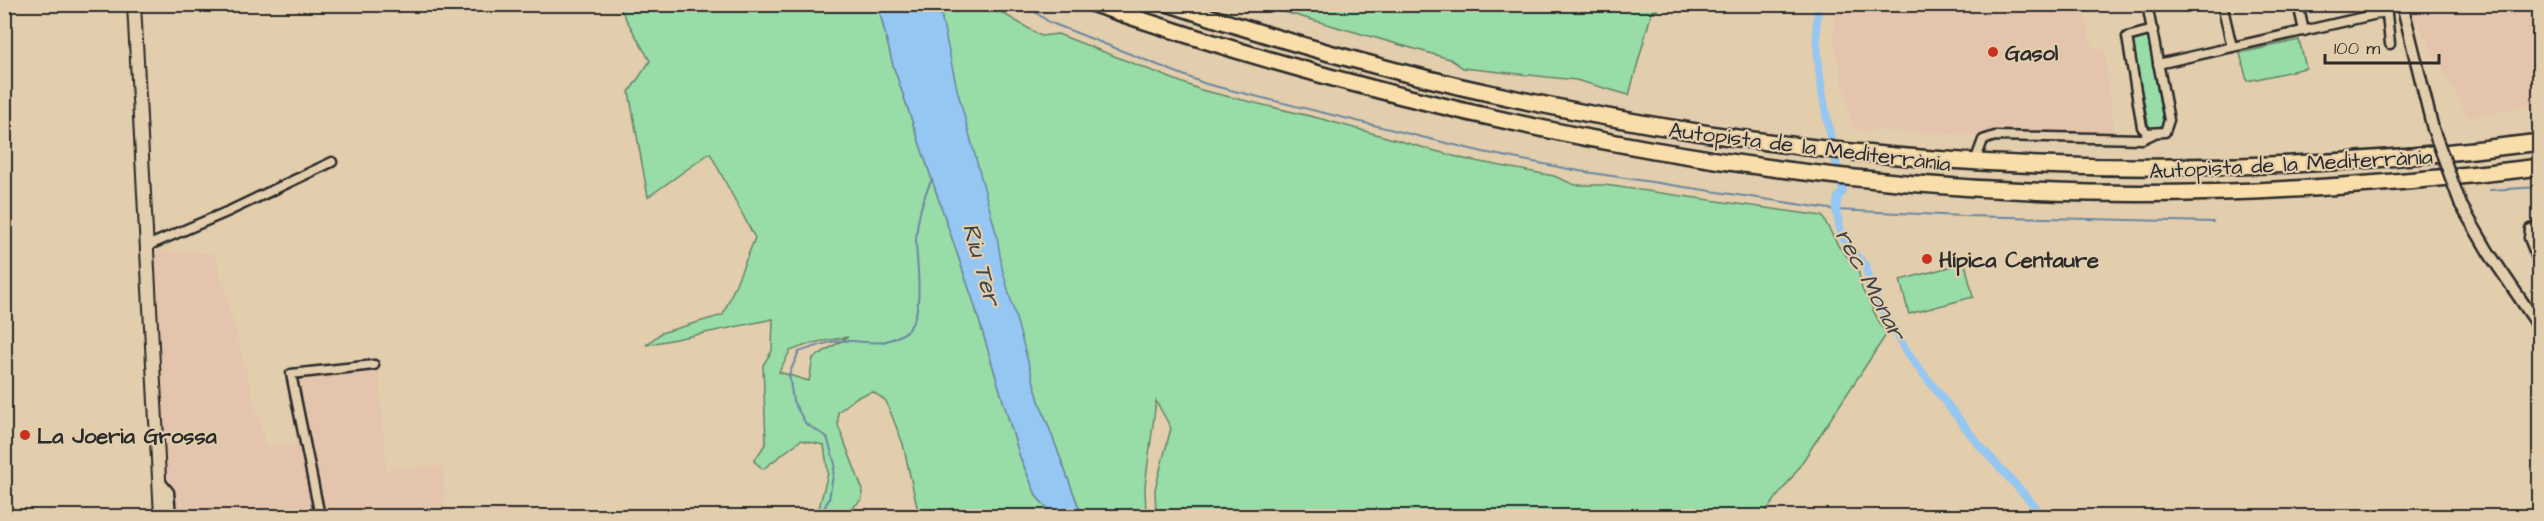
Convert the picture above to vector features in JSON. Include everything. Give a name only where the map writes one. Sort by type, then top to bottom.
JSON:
[{"type":"highway","name":"Autopista de la Mediterrània","points":[[1094,4],[1269,61],[1432,104],[1581,136],[1746,164],[1904,182],[2090,193],[2246,192],[2395,182],[2540,167]]},
{"type":"highway","name":"Autopista de la Mediterrània","points":[[1170,4],[1278,38],[1437,81],[1588,113],[1782,144],[1924,160],[2080,168],[2243,167],[2378,160],[2540,142]]},
{"type":"main road","points":[[134,4],[160,516]]},
{"type":"street","points":[[1977,156],[1983,140],[1995,136],[2142,139],[2165,132],[2169,120],[2147,4]]},
{"type":"street","points":[[2222,4],[2232,47]]},
{"type":"street","points":[[2298,4],[2304,31]]},
{"type":"street","points":[[2402,4],[2433,129],[2462,205],[2489,253],[2540,328]]},
{"type":"street","points":[[2158,64],[2304,31],[2386,8],[2390,44]]},
{"type":"street","points":[[2153,30],[2127,37],[2142,127],[2147,133],[2153,134]]},
{"type":"street","points":[[147,246],[229,211],[332,162]]},
{"type":"street","points":[[2540,226],[2530,229],[2529,238],[2540,266]]},
{"type":"street","points":[[320,516],[291,374],[374,365]]},
{"type":"street","points":[[159,481],[169,492],[171,516]]},
{"type":"shaded area","points":[[1836,5],[2081,5],[2092,46],[2105,53],[2115,142],[1853,129],[1834,42]]},
{"type":"shaded area","points":[[2408,5],[2539,5],[2539,104],[2469,117]]},
{"type":"shaded area","points":[[151,251],[215,254],[266,446],[297,445],[284,371],[378,361],[386,469],[443,466],[446,514],[526,507],[529,516],[118,516],[144,514],[164,478]]},
{"type":"green space","points":[[618,5],[878,5],[893,65],[973,300],[1020,457],[1037,497],[1055,516],[919,516],[903,444],[886,401],[873,392],[857,397],[838,412],[838,425],[862,488],[862,499],[844,516],[817,516],[828,473],[824,445],[801,440],[763,469],[754,461],[766,443],[763,365],[772,351],[773,319],[646,345],[661,333],[723,315],[755,238],[710,153],[648,197],[629,92],[650,61]],"holes":[[[848,337],[813,358],[809,381],[779,372],[790,351],[812,343]]]},
{"type":"green space","points":[[939,5],[989,5],[1041,36],[1058,34],[1201,90],[1322,119],[1464,159],[1554,176],[1575,185],[1605,185],[1822,216],[1839,247],[1858,269],[1862,289],[1886,335],[1791,479],[1766,511],[1757,516],[1156,516],[1155,489],[1171,428],[1156,401],[1145,486],[1146,516],[1082,516],[1039,401],[1001,268],[996,236],[956,89]]},
{"type":"green space","points":[[1277,5],[1657,5],[1657,10],[1652,11],[1629,95],[1576,80],[1463,68],[1450,59],[1281,11]]},
{"type":"green space","points":[[2147,31],[2165,132],[2150,133],[2131,35]]},
{"type":"green space","points":[[2299,40],[2306,68],[2247,81],[2240,53]]},
{"type":"green space","points":[[1965,263],[1973,297],[1909,314],[1900,280]]},
{"type":"water","name":"Riu Ter","points":[[878,5],[939,5],[957,89],[997,236],[1002,268],[1039,401],[1082,516],[1055,516],[1037,497],[1020,457],[973,300],[893,65]]},
{"type":"waterway","points":[[1024,4],[1049,22],[1206,84],[1483,152],[1579,171],[1836,210],[1963,216],[2213,222]]},
{"type":"waterway","name":"rec Monar","points":[[1819,4],[1817,24],[1819,71],[1843,192],[1838,197],[1836,210],[1841,233],[1847,246],[1866,266],[1872,293],[1911,358],[1980,446],[2044,516]]},
{"type":"waterway","points":[[820,516],[829,499],[835,464],[827,437],[806,424],[793,401],[789,374],[799,352],[834,342],[884,342],[901,335],[909,328],[915,318],[918,305],[916,240],[918,224],[923,201],[932,179]]},
{"type":"waterway","points":[[2490,190],[2540,187]]},
{"type":"place","name":"Gasol","points":[[1993,52]]},
{"type":"place","name":"Hípica Centaure","points":[[1927,259]]},
{"type":"place","name":"La Joeria Grossa","points":[[25,435]]}]
